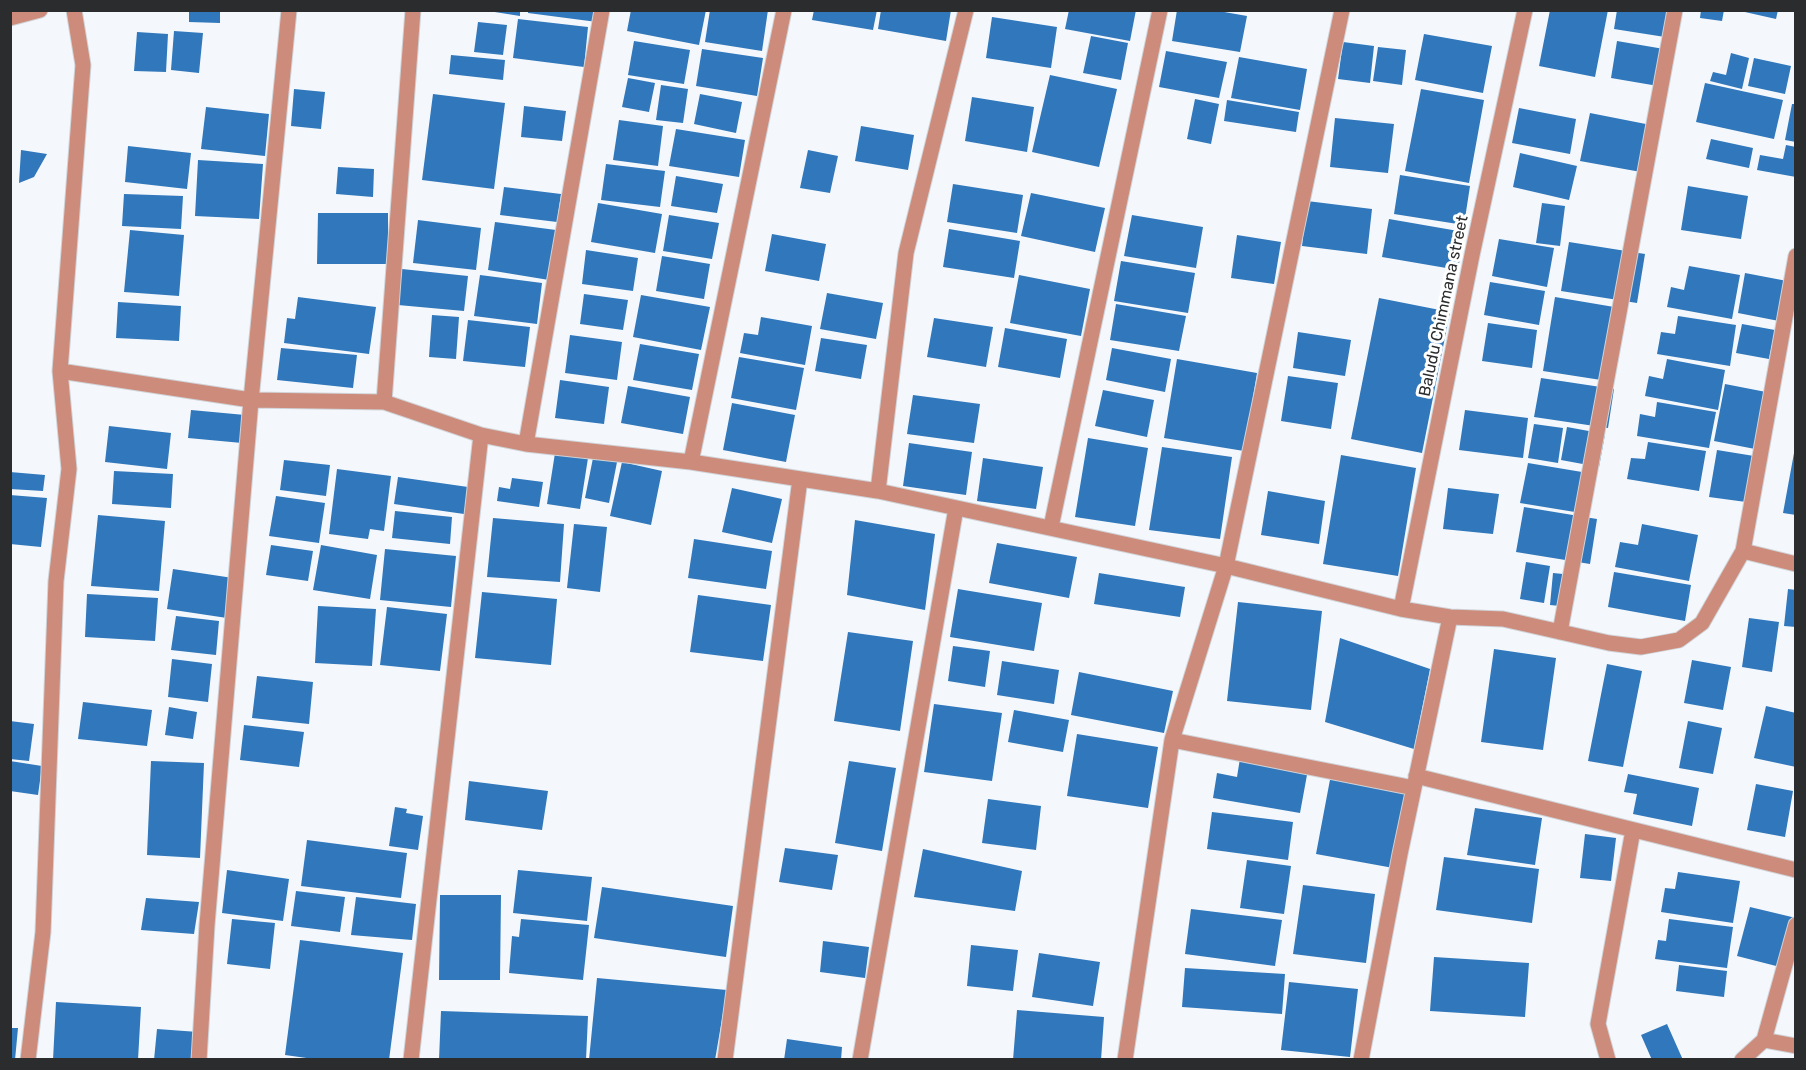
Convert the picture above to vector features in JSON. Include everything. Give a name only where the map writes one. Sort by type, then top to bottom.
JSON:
[{"type":"street","points":[[10,18],[40,10]]},
{"type":"street","points":[[28,1059],[43,932],[56,581],[69,469],[60,371],[83,65],[74,10]]},
{"type":"street","points":[[199,1059],[207,925],[251,400],[289,10]]},
{"type":"street","points":[[384,402],[413,10]]},
{"type":"street","points":[[526,444],[602,10]]},
{"type":"street","points":[[691,462],[784,10]]},
{"type":"street","points":[[878,491],[906,253],[966,10]]},
{"type":"street","points":[[1051,527],[1160,10]]},
{"type":"street","points":[[1125,1059],[1172,740],[1226,566],[1342,10]]},
{"type":"street","name":"Baludu Chimmana street","points":[[1401,609],[1472,255],[1525,10]]},
{"type":"street","points":[[1560,632],[1675,10]]},
{"type":"street","points":[[60,371],[251,400],[384,402],[481,435],[526,444],[691,462],[878,491],[1226,566],[1401,609],[1450,617],[1503,619],[1609,643],[1641,647],[1679,640],[1702,623],[1743,551],[1789,329],[1796,256]]},
{"type":"street","points":[[411,1059],[481,435]]},
{"type":"street","points":[[725,1059],[800,479]]},
{"type":"street","points":[[860,1059],[956,508]]},
{"type":"street","points":[[1743,551],[1796,564]]},
{"type":"street","points":[[1361,1059],[1450,617]]},
{"type":"street","points":[[1172,740],[1415,782],[1633,830],[1796,870]]},
{"type":"street","points":[[1608,1059],[1598,1024],[1633,830]]},
{"type":"street","points":[[1742,1059],[1764,1040],[1796,925]]},
{"type":"street","points":[[1764,1040],[1796,1046]]},
{"type":"building","points":[[189,10],[220,10],[220,23],[189,22]]},
{"type":"building","points":[[482,10],[520,10],[520,16]]},
{"type":"building","points":[[528,10],[598,10],[597,22],[528,13]]},
{"type":"building","points":[[631,10],[706,10],[699,45],[627,31]]},
{"type":"building","points":[[710,10],[768,10],[762,51],[705,42]]},
{"type":"building","points":[[814,10],[877,10],[873,30],[812,20]]},
{"type":"building","points":[[881,10],[951,10],[946,41],[878,29]]},
{"type":"building","points":[[1069,10],[1136,10],[1130,41],[1065,29]]},
{"type":"building","points":[[1177,10],[1213,10],[1247,16],[1240,52],[1172,41]]},
{"type":"building","points":[[1550,10],[1608,10],[1595,77],[1539,66]]},
{"type":"building","points":[[1617,10],[1670,10],[1665,37],[1614,29]]},
{"type":"building","points":[[1701,10],[1724,10],[1722,21],[1700,18]]},
{"type":"building","points":[[1736,10],[1778,10],[1776,19]]},
{"type":"building","points":[[992,17],[1057,27],[1051,68],[986,58]]},
{"type":"building","points":[[518,19],[588,27],[584,67],[513,58]]},
{"type":"building","points":[[478,22],[507,25],[503,55],[474,52]]},
{"type":"building","points":[[174,31],[203,33],[199,73],[171,70]]},
{"type":"building","points":[[137,32],[168,34],[166,72],[134,71]]},
{"type":"building","points":[[1424,34],[1492,46],[1483,93],[1415,80]]},
{"type":"building","points":[[1091,36],[1128,43],[1121,80],[1083,73]]},
{"type":"building","points":[[634,41],[690,50],[684,84],[628,75]]},
{"type":"building","points":[[1617,41],[1664,49],[1658,86],[1611,78]]},
{"type":"building","points":[[1343,42],[1374,46],[1370,83],[1338,79]]},
{"type":"building","points":[[1378,47],[1406,50],[1402,85],[1373,81]]},
{"type":"building","points":[[702,49],[763,58],[757,96],[696,86]]},
{"type":"building","points":[[1166,51],[1227,62],[1219,98],[1159,87]]},
{"type":"building","points":[[1731,53],[1749,58],[1742,89],[1710,81],[1713,72],[1726,75]]},
{"type":"building","points":[[451,55],[505,60],[503,80],[449,74]]},
{"type":"building","points":[[1239,57],[1307,69],[1300,110],[1231,98]]},
{"type":"building","points":[[1754,58],[1791,66],[1785,94],[1748,86]]},
{"type":"building","points":[[1050,75],[1117,89],[1099,167],[1032,152]]},
{"type":"building","points":[[628,78],[655,83],[649,112],[622,107]]},
{"type":"building","points":[[1705,83],[1783,100],[1774,139],[1696,122]]},
{"type":"building","points":[[661,85],[688,89],[683,123],[656,120]]},
{"type":"building","points":[[294,89],[325,92],[321,129],[291,126]]},
{"type":"building","points":[[1421,89],[1484,100],[1469,183],[1405,171]]},
{"type":"building","points":[[433,94],[505,103],[494,189],[422,180]]},
{"type":"building","points":[[700,94],[742,102],[736,133],[694,124]]},
{"type":"building","points":[[972,97],[1034,107],[1027,152],[965,141]]},
{"type":"building","points":[[1195,99],[1219,104],[1211,144],[1187,139]]},
{"type":"building","points":[[1227,100],[1299,112],[1296,132],[1224,121]]},
{"type":"building","points":[[1792,104],[1796,104],[1796,142],[1785,140]]},
{"type":"building","points":[[524,106],[566,111],[562,141],[521,137]]},
{"type":"building","points":[[206,107],[269,114],[265,156],[201,149]]},
{"type":"building","points":[[1519,108],[1576,119],[1570,154],[1512,143]]},
{"type":"building","points":[[1590,113],[1661,127],[1652,174],[1580,161]]},
{"type":"building","points":[[1335,118],[1394,124],[1388,173],[1330,167]]},
{"type":"building","points":[[619,120],[663,126],[658,166],[613,160]]},
{"type":"building","points":[[861,126],[914,135],[908,170],[855,161]]},
{"type":"building","points":[[676,129],[745,140],[739,177],[669,166]]},
{"type":"building","points":[[1711,139],[1753,148],[1749,168],[1706,159]]},
{"type":"building","points":[[1786,145],[1796,147],[1796,177],[1757,170],[1760,155],[1783,159]]},
{"type":"building","points":[[128,146],[191,153],[187,189],[125,182]]},
{"type":"building","points":[[21,150],[47,154],[34,177],[19,183]]},
{"type":"building","points":[[808,150],[838,156],[830,193],[800,188]]},
{"type":"building","points":[[1520,153],[1577,166],[1569,200],[1513,187]]},
{"type":"building","points":[[198,160],[263,164],[259,219],[195,216]]},
{"type":"building","points":[[606,164],[665,171],[660,207],[601,200]]},
{"type":"building","points":[[338,167],[374,169],[373,197],[336,194]]},
{"type":"building","points":[[1400,175],[1470,186],[1464,225],[1394,214]]},
{"type":"building","points":[[676,176],[723,184],[717,213],[671,206]]},
{"type":"building","points":[[953,184],[1023,195],[1017,233],[947,222]]},
{"type":"building","points":[[1688,186],[1748,196],[1741,239],[1681,230]]},
{"type":"building","points":[[504,187],[561,194],[557,222],[500,215]]},
{"type":"building","points":[[1031,193],[1105,208],[1095,252],[1021,236]]},
{"type":"building","points":[[124,194],[183,196],[181,229],[122,226]]},
{"type":"building","points":[[1307,201],[1372,209],[1367,254],[1302,246]]},
{"type":"building","points":[[598,203],[662,214],[655,253],[591,242]]},
{"type":"building","points":[[1542,203],[1565,206],[1560,246],[1536,243]]},
{"type":"building","points":[[318,213],[388,213],[388,264],[317,264]]},
{"type":"building","points":[[669,215],[719,223],[712,259],[663,251]]},
{"type":"building","points":[[1132,215],[1203,227],[1196,268],[1124,256]]},
{"type":"building","points":[[1389,219],[1464,232],[1458,270],[1382,257]]},
{"type":"building","points":[[418,220],[481,228],[476,270],[413,263]]},
{"type":"building","points":[[495,222],[556,230],[549,280],[488,270]]},
{"type":"building","points":[[949,229],[1020,241],[1014,278],[943,267]]},
{"type":"building","points":[[130,230],[184,235],[179,296],[124,292]]},
{"type":"building","points":[[772,234],[826,244],[819,281],[765,271]]},
{"type":"building","points":[[1237,235],[1281,242],[1274,284],[1231,278]]},
{"type":"building","points":[[1499,239],[1554,248],[1547,287],[1492,276]]},
{"type":"building","points":[[1569,242],[1645,254],[1637,303],[1561,291]]},
{"type":"building","points":[[586,250],[638,258],[633,291],[582,284]]},
{"type":"building","points":[[662,256],[710,264],[704,299],[656,291]]},
{"type":"building","points":[[1121,261],[1195,273],[1188,313],[1114,301]]},
{"type":"building","points":[[1689,266],[1740,275],[1732,319],[1667,307],[1671,287],[1684,290]]},
{"type":"building","points":[[402,269],[468,276],[464,311],[398,305]]},
{"type":"building","points":[[1745,273],[1787,281],[1779,321],[1738,313]]},
{"type":"building","points":[[480,275],[542,283],[537,324],[474,316]]},
{"type":"building","points":[[1019,275],[1090,289],[1081,336],[1010,323]]},
{"type":"building","points":[[1490,282],[1545,291],[1539,325],[1484,315]]},
{"type":"building","points":[[827,293],[883,303],[876,339],[820,329]]},
{"type":"building","points":[[584,294],[628,300],[623,330],[580,324]]},
{"type":"building","points":[[641,295],[710,307],[701,350],[633,337]]},
{"type":"building","points":[[298,297],[376,307],[369,354],[284,343],[287,318],[295,319]]},
{"type":"building","points":[[1555,297],[1626,309],[1614,382],[1543,371]]},
{"type":"building","points":[[1379,298],[1450,312],[1422,453],[1351,439]]},
{"type":"building","points":[[118,302],[181,306],[179,341],[116,338]]},
{"type":"building","points":[[1116,304],[1186,316],[1179,351],[1110,340]]},
{"type":"building","points":[[432,315],[459,317],[456,359],[429,357]]},
{"type":"building","points":[[1678,316],[1736,325],[1730,366],[1657,354],[1661,332],[1675,334]]},
{"type":"building","points":[[761,317],[812,326],[805,365],[740,353],[744,333],[758,335]]},
{"type":"building","points":[[934,318],[993,327],[986,367],[927,357]]},
{"type":"building","points":[[468,320],[530,327],[525,367],[463,361]]},
{"type":"building","points":[[1488,323],[1537,330],[1532,368],[1482,361]]},
{"type":"building","points":[[1742,324],[1775,330],[1769,359],[1736,353]]},
{"type":"building","points":[[1005,328],[1067,339],[1060,378],[998,367]]},
{"type":"building","points":[[1298,332],[1351,340],[1345,376],[1293,368]]},
{"type":"building","points":[[570,335],[622,342],[617,380],[565,373]]},
{"type":"building","points":[[821,338],[867,345],[861,379],[815,371]]},
{"type":"building","points":[[640,344],[699,354],[692,390],[633,380]]},
{"type":"building","points":[[281,348],[357,355],[353,388],[277,380]]},
{"type":"building","points":[[1112,348],[1171,359],[1165,392],[1106,380]]},
{"type":"building","points":[[739,357],[804,368],[796,410],[731,398]]},
{"type":"building","points":[[1177,359],[1257,373],[1244,451],[1164,438]]},
{"type":"building","points":[[1667,359],[1725,370],[1718,410],[1645,396],[1649,376],[1663,379]]},
{"type":"building","points":[[1288,376],[1338,383],[1331,429],[1281,421]]},
{"type":"building","points":[[1541,378],[1614,389],[1608,428],[1534,417]]},
{"type":"building","points":[[560,380],[609,387],[604,424],[555,418]]},
{"type":"building","points":[[1725,384],[1766,392],[1755,449],[1714,441]]},
{"type":"building","points":[[628,386],[690,397],[683,434],[621,423]]},
{"type":"building","points":[[1103,390],[1154,400],[1147,437],[1095,426]]},
{"type":"building","points":[[913,395],[980,404],[974,443],[907,434]]},
{"type":"building","points":[[1657,402],[1716,412],[1709,448],[1637,436],[1640,414],[1655,417]]},
{"type":"building","points":[[732,403],[795,415],[786,462],[723,450]]},
{"type":"building","points":[[191,410],[245,415],[242,443],[188,438]]},
{"type":"building","points":[[1465,410],[1528,418],[1523,458],[1459,450]]},
{"type":"building","points":[[1534,424],[1563,428],[1558,463],[1528,458]]},
{"type":"building","points":[[109,426],[171,433],[167,469],[105,462]]},
{"type":"building","points":[[1567,427],[1605,434],[1599,467],[1561,460]]},
{"type":"building","points":[[1088,438],[1148,448],[1135,526],[1075,517]]},
{"type":"building","points":[[1648,442],[1706,451],[1699,491],[1627,479],[1631,458],[1645,459]]},
{"type":"building","points":[[909,443],[972,452],[966,495],[903,486]]},
{"type":"building","points":[[1162,447],[1232,457],[1220,539],[1149,530]]},
{"type":"building","points":[[1717,450],[1754,456],[1746,502],[1709,497]]},
{"type":"building","points":[[555,453],[588,458],[580,509],[547,504]]},
{"type":"building","points":[[1794,453],[1796,453],[1796,515],[1783,513]]},
{"type":"building","points":[[1341,455],[1416,468],[1398,576],[1323,564]]},
{"type":"building","points":[[593,458],[617,462],[609,503],[585,498]]},
{"type":"building","points":[[983,458],[1043,467],[1036,509],[977,501]]},
{"type":"building","points":[[284,460],[330,465],[326,496],[280,490]]},
{"type":"building","points":[[622,462],[662,471],[651,525],[610,516]]},
{"type":"building","points":[[1528,463],[1594,474],[1587,514],[1520,503]]},
{"type":"building","points":[[337,469],[391,476],[384,531],[370,529],[368,539],[329,534]]},
{"type":"building","points":[[114,471],[173,474],[171,508],[112,504]]},
{"type":"building","points":[[10,472],[45,475],[43,491],[10,489]]},
{"type":"building","points":[[398,477],[468,487],[464,514],[394,504]]},
{"type":"building","points":[[512,478],[543,482],[539,507],[497,501],[499,487],[510,489]]},
{"type":"building","points":[[732,488],[782,499],[772,543],[722,532]]},
{"type":"building","points":[[1448,488],[1499,494],[1493,534],[1443,529]]},
{"type":"building","points":[[1268,491],[1325,501],[1319,544],[1261,535]]},
{"type":"building","points":[[10,495],[47,498],[41,547],[10,544]]},
{"type":"building","points":[[276,496],[325,503],[319,543],[269,536]]},
{"type":"building","points":[[1524,507],[1597,519],[1590,564],[1516,552]]},
{"type":"building","points":[[395,511],[452,517],[450,544],[392,538]]},
{"type":"building","points":[[98,515],[165,521],[159,591],[91,586]]},
{"type":"building","points":[[493,518],[564,524],[560,582],[487,577]]},
{"type":"building","points":[[855,520],[935,534],[925,610],[847,595]]},
{"type":"building","points":[[574,524],[607,527],[600,592],[567,588]]},
{"type":"building","points":[[1642,524],[1698,535],[1689,581],[1615,567],[1620,542],[1638,545]]},
{"type":"building","points":[[694,539],[772,551],[766,589],[688,578]]},
{"type":"building","points":[[997,543],[1077,557],[1069,598],[989,583]]},
{"type":"building","points":[[271,545],[313,551],[308,581],[266,575]]},
{"type":"building","points":[[321,545],[377,555],[370,599],[313,590]]},
{"type":"building","points":[[385,549],[456,556],[451,607],[380,600]]},
{"type":"building","points":[[1526,562],[1550,566],[1544,603],[1520,599]]},
{"type":"building","points":[[173,569],[233,578],[227,618],[167,609]]},
{"type":"building","points":[[1614,572],[1691,585],[1685,621],[1608,607]]},
{"type":"building","points":[[1099,573],[1185,587],[1180,617],[1094,604]]},
{"type":"building","points":[[1553,573],[1573,575],[1570,607],[1550,605]]},
{"type":"building","points":[[958,589],[1042,603],[1034,651],[950,637]]},
{"type":"building","points":[[1788,589],[1796,590],[1796,627],[1784,626]]},
{"type":"building","points":[[482,592],[557,599],[551,665],[475,658]]},
{"type":"building","points":[[87,594],[158,598],[155,641],[85,637]]},
{"type":"building","points":[[698,595],[771,605],[763,661],[690,652]]},
{"type":"building","points":[[1238,602],[1322,611],[1311,710],[1227,701]]},
{"type":"building","points":[[318,606],[376,609],[372,666],[315,663]]},
{"type":"building","points":[[387,607],[447,614],[440,671],[380,665]]},
{"type":"building","points":[[176,616],[219,621],[216,655],[171,650]]},
{"type":"building","points":[[1749,618],[1779,622],[1772,672],[1742,667]]},
{"type":"building","points":[[848,632],[913,641],[900,731],[834,721]]},
{"type":"building","points":[[1340,638],[1430,669],[1414,749],[1325,722]]},
{"type":"building","points":[[953,646],[990,651],[985,687],[948,681]]},
{"type":"building","points":[[1494,649],[1556,658],[1543,750],[1481,742]]},
{"type":"building","points":[[172,659],[212,664],[208,702],[168,697]]},
{"type":"building","points":[[1692,660],[1731,667],[1723,710],[1684,703]]},
{"type":"building","points":[[1002,661],[1059,670],[1054,704],[997,695]]},
{"type":"building","points":[[1607,664],[1642,671],[1623,767],[1588,761]]},
{"type":"building","points":[[1079,672],[1173,691],[1164,733],[1071,715]]},
{"type":"building","points":[[257,676],[313,682],[309,724],[252,718]]},
{"type":"building","points":[[83,702],[152,710],[147,746],[78,739]]},
{"type":"building","points":[[934,704],[1002,713],[992,781],[924,772]]},
{"type":"building","points":[[1766,706],[1796,713],[1796,767],[1754,758]]},
{"type":"building","points":[[169,707],[197,712],[193,739],[165,735]]},
{"type":"building","points":[[1014,710],[1069,720],[1063,752],[1008,742]]},
{"type":"building","points":[[10,721],[34,724],[29,761],[10,759]]},
{"type":"building","points":[[1688,721],[1722,728],[1713,774],[1679,768]]},
{"type":"building","points":[[244,725],[304,732],[299,767],[240,760]]},
{"type":"building","points":[[1077,734],[1158,747],[1148,808],[1067,796]]},
{"type":"building","points":[[1241,752],[1309,764],[1300,813],[1213,798],[1217,773],[1237,777]]},
{"type":"building","points":[[10,761],[42,766],[38,795],[10,791]]},
{"type":"building","points":[[151,761],[204,763],[200,858],[147,855]]},
{"type":"building","points":[[849,761],[896,768],[882,851],[835,843]]},
{"type":"building","points":[[1332,769],[1415,784],[1399,869],[1316,854]]},
{"type":"building","points":[[1628,774],[1699,788],[1692,826],[1633,814],[1637,794],[1624,792]]},
{"type":"building","points":[[469,781],[548,791],[542,830],[465,820]]},
{"type":"building","points":[[1756,784],[1793,791],[1785,837],[1747,830]]},
{"type":"building","points":[[988,799],[1041,806],[1036,850],[982,843]]},
{"type":"building","points":[[395,807],[407,809],[406,813],[423,816],[418,850],[389,846]]},
{"type":"building","points":[[1475,808],[1542,818],[1535,865],[1467,855]]},
{"type":"building","points":[[1212,812],[1293,822],[1288,860],[1207,849]]},
{"type":"building","points":[[1585,834],[1616,838],[1611,881],[1580,878]]},
{"type":"building","points":[[307,840],[407,853],[401,898],[301,886]]},
{"type":"building","points":[[785,848],[838,855],[832,890],[779,882]]},
{"type":"building","points":[[923,849],[1022,871],[1015,911],[914,897]]},
{"type":"building","points":[[1444,857],[1539,869],[1532,923],[1436,910]]},
{"type":"building","points":[[1247,860],[1291,866],[1284,914],[1240,908]]},
{"type":"building","points":[[227,870],[289,879],[283,921],[222,913]]},
{"type":"building","points":[[518,870],[592,877],[587,921],[513,913]]},
{"type":"building","points":[[1678,872],[1740,881],[1733,923],[1661,912],[1665,888],[1675,889]]},
{"type":"building","points":[[1303,885],[1375,894],[1366,963],[1293,954]]},
{"type":"building","points":[[602,887],[733,906],[726,957],[594,938]]},
{"type":"building","points":[[296,891],[345,897],[340,932],[291,926]]},
{"type":"building","points":[[440,895],[501,895],[500,980],[439,980]]},
{"type":"building","points":[[356,897],[416,904],[412,940],[351,935]]},
{"type":"building","points":[[146,898],[199,902],[194,934],[141,930]]},
{"type":"building","points":[[1750,907],[1796,918],[1784,968],[1737,956]]},
{"type":"building","points":[[1191,909],[1282,920],[1275,966],[1185,954]]},
{"type":"building","points":[[232,919],[275,923],[270,969],[227,964]]},
{"type":"building","points":[[521,919],[589,925],[583,980],[509,973],[512,936],[519,937]]},
{"type":"building","points":[[1669,919],[1733,927],[1727,968],[1655,959],[1658,940],[1666,941]]},
{"type":"building","points":[[300,940],[403,953],[389,1060],[321,1060],[285,1055]]},
{"type":"building","points":[[823,941],[869,947],[865,978],[820,972]]},
{"type":"building","points":[[971,945],[1018,950],[1013,991],[967,986]]},
{"type":"building","points":[[1039,953],[1100,962],[1093,1006],[1032,997]]},
{"type":"building","points":[[1434,957],[1529,963],[1525,1017],[1430,1011]]},
{"type":"building","points":[[1679,965],[1727,971],[1724,997],[1676,991]]},
{"type":"building","points":[[1185,968],[1285,974],[1282,1014],[1182,1007]]},
{"type":"building","points":[[597,978],[727,990],[715,1060],[589,1060]]},
{"type":"building","points":[[1289,982],[1358,989],[1350,1057],[1281,1050]]},
{"type":"building","points":[[56,1002],[141,1007],[138,1060],[53,1060]]},
{"type":"building","points":[[1017,1010],[1104,1017],[1101,1060],[1013,1060]]},
{"type":"building","points":[[441,1011],[588,1016],[586,1060],[439,1060]]},
{"type":"building","points":[[1667,1024],[1683,1060],[1652,1060],[1641,1035]]},
{"type":"building","points":[[10,1028],[18,1028],[15,1060],[10,1060]]},
{"type":"building","points":[[157,1029],[198,1032],[195,1060],[154,1060]]},
{"type":"building","points":[[787,1039],[842,1047],[841,1060],[784,1060]]}]
